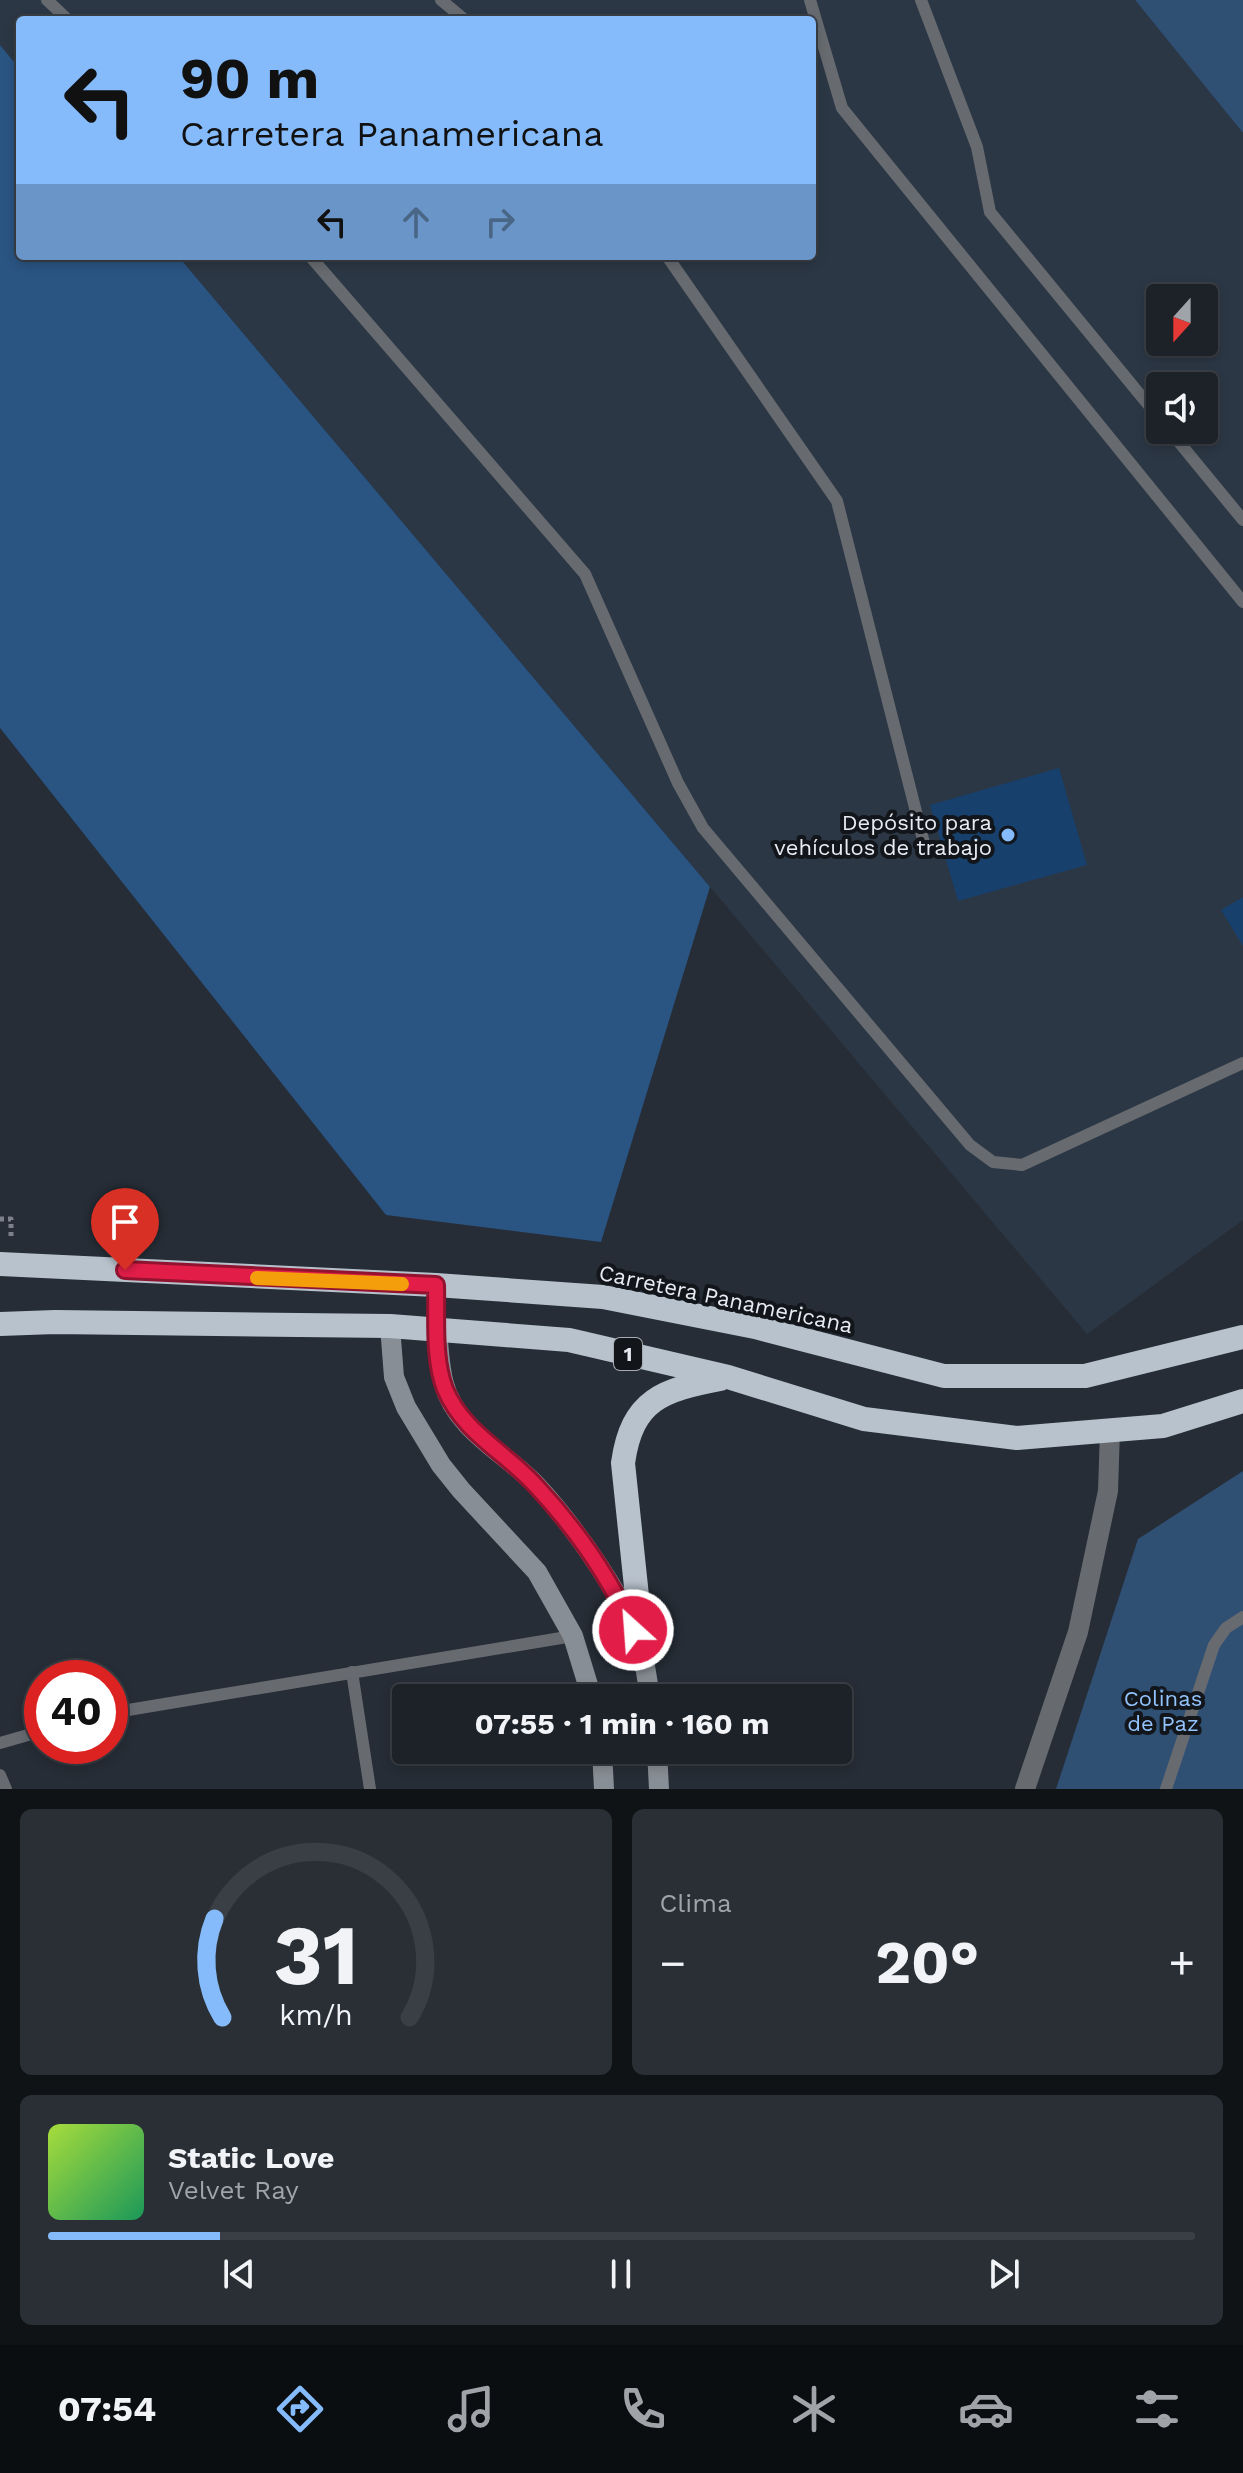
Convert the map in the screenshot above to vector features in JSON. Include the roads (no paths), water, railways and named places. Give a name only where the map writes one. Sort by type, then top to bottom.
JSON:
[{"type":"highway","name":"Carretera Panamericana","points":[[0,1264],[436,1285],[603,1297],[755,1327],[944,1376],[1085,1376],[1243,1338]]},
{"type":"highway","points":[[388,1284],[390,1326]]},
{"type":"highway","points":[[436,1285],[437,1330]]},
{"type":"highway","name":"1","points":[[0,1324],[390,1326],[569,1340],[728,1377],[864,1419],[1017,1438],[1163,1426],[1243,1401]]},
{"type":"highway","points":[[643,1653],[623,1463],[630,1429],[641,1413],[665,1393],[728,1377]]},
{"type":"street","points":[[390,1326],[394,1377],[406,1407],[424,1439],[461,1490],[537,1572],[573,1636],[588,1684]]},
{"type":"street","points":[[437,1330],[444,1386],[456,1412],[473,1431],[536,1486],[605,1575],[643,1653],[648,1684]]},
{"type":"street","points":[[1025,1789],[1078,1632],[1108,1491],[1110,1430]]},
{"type":"street","points":[[603,1764],[604,1789]]},
{"type":"street","points":[[658,1764],[659,1789]]},
{"type":"lane","points":[[48,0],[64,16]]},
{"type":"lane","points":[[441,0],[460,16]]},
{"type":"lane","points":[[921,0],[977,147],[990,212],[1146,402]]},
{"type":"lane","points":[[816,20],[842,108],[1243,602]]},
{"type":"lane","points":[[313,260],[585,574],[678,783],[703,828],[970,1145],[993,1162],[1022,1165],[1243,1063]]},
{"type":"lane","points":[[670,260],[837,501],[925,847]]},
{"type":"lane","points":[[1181,444],[1243,520]]},
{"type":"lane","points":[[1166,1789],[1214,1645],[1226,1628],[1243,1617]]},
{"type":"lane","points":[[128,1710],[573,1636]]},
{"type":"lane","points":[[352,1672],[370,1789]]},
{"type":"lane","points":[[0,1743],[24,1736]]},
{"type":"lane","points":[[0,1775],[6,1789]]},
{"type":"place","name":"Depósito para vehículos de trabajo","points":[[1008,835]]},
{"type":"park label","name":"Colinas de Paz","points":[[1163,1710]]}]
